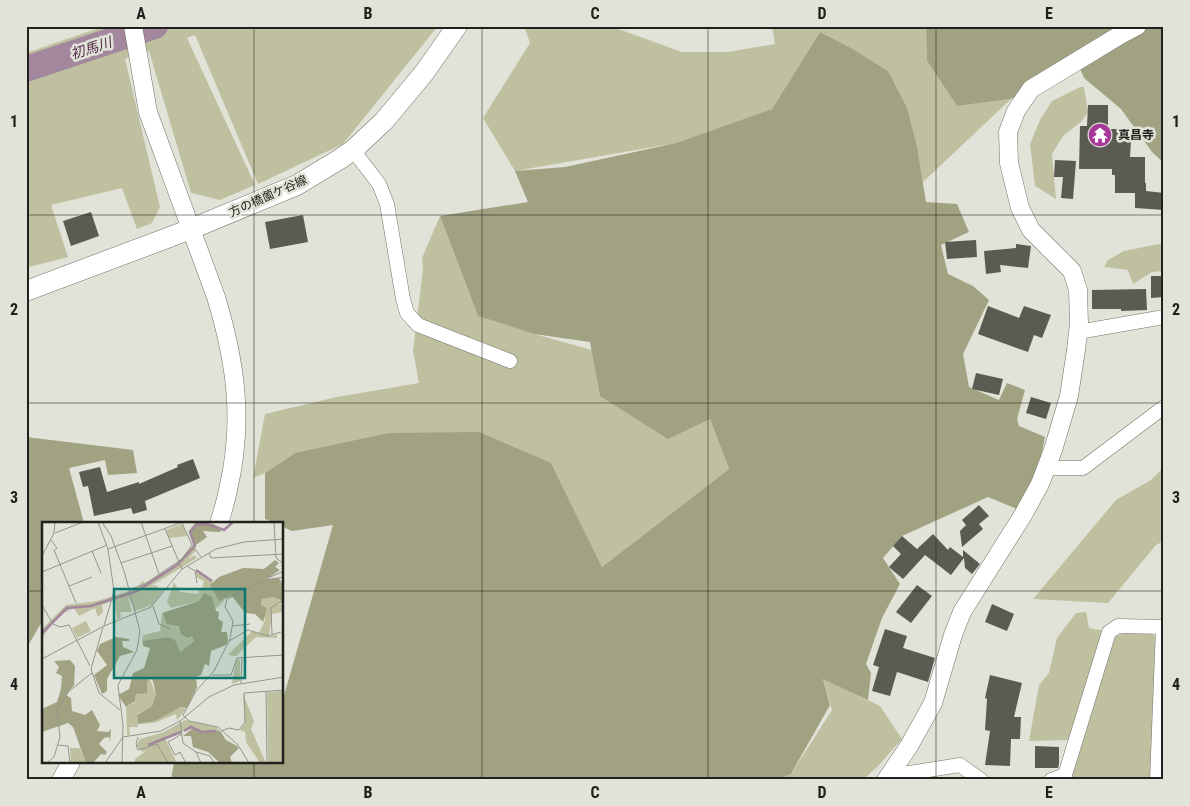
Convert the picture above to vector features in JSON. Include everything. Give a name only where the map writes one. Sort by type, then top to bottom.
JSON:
[{"type":"main road","name":"方の橋薗ケ谷線","points":[[26,291],[191,229],[298,185],[353,150],[384,121],[424,73],[457,26]]},
{"type":"street","points":[[133,26],[148,112],[206,267],[225,325],[232,354],[236,406],[235,453],[220,522]]},
{"type":"street","points":[[888,778],[909,746],[933,702],[953,635],[962,612],[1023,515],[1040,484],[1053,450],[1069,396],[1078,332],[1078,290],[1072,271],[1031,230],[1020,208],[1009,163],[1008,132],[1016,111],[1030,89],[1137,26]]},
{"type":"street","points":[[353,150],[379,184],[387,204],[407,313],[418,325],[510,361]]},
{"type":"street","points":[[1078,332],[1164,317]]},
{"type":"street","points":[[1046,468],[1083,468],[1164,407]]},
{"type":"street","points":[[1051,780],[1065,775],[1109,632],[1118,626],[1164,627],[1157,780]]},
{"type":"street","points":[[61,780],[69,764]]},
{"type":"street","points":[[888,778],[960,765],[981,780]]},
{"type":"green space","points":[[105,26],[438,26],[343,144],[258,184],[195,35],[187,38],[255,185],[220,200],[191,193],[149,51],[125,59],[160,207],[152,223],[137,229],[122,188],[51,205],[68,257],[29,267],[26,256],[26,53]]},
{"type":"green space","points":[[524,26],[610,26],[682,52],[728,52],[775,44],[772,26],[926,26],[927,61],[957,106],[1011,99],[923,182],[916,147],[888,71],[853,49],[820,32],[772,109],[676,143],[515,171],[483,118],[530,43]]},
{"type":"green space","points":[[926,26],[1164,26],[1164,163],[1152,152],[1121,109],[1084,78],[1076,59],[1076,62],[1011,99],[957,106],[927,61]]},
{"type":"green space","points":[[820,32],[853,49],[888,71],[907,108],[917,147],[926,202],[957,204],[969,232],[941,245],[948,274],[973,286],[989,300],[963,354],[969,387],[999,400],[1007,383],[1025,390],[1017,419],[1019,426],[1045,437],[1038,471],[1017,509],[988,497],[902,536],[883,558],[900,584],[882,618],[866,664],[871,673],[868,700],[823,679],[830,705],[791,774],[777,780],[171,780],[174,764],[284,764],[284,696],[333,525],[292,531],[284,527],[284,522],[273,522],[265,519],[265,473],[295,453],[389,433],[479,432],[551,463],[602,567],[729,469],[710,419],[668,439],[600,396],[590,342],[534,334],[478,316],[440,216],[528,202],[515,171],[565,167],[676,143],[772,109]]},
{"type":"green space","points":[[1080,87],[1084,87],[1088,112],[1081,122],[1063,136],[1052,154],[1056,199],[1035,186],[1030,144],[1040,120],[1052,101]]},
{"type":"green space","points":[[440,216],[478,316],[592,350],[600,396],[710,419],[729,469],[602,567],[555,471],[295,453],[265,473],[253,478],[265,414],[337,397],[419,383],[413,351],[423,269],[422,258]]},
{"type":"green space","points":[[1164,243],[1164,271],[1152,272],[1133,284],[1128,270],[1104,267],[1108,260],[1124,251]]},
{"type":"green space","points":[[26,437],[133,450],[137,473],[108,475],[105,460],[69,468],[84,522],[42,522],[42,621],[26,649]]},
{"type":"green space","points":[[1164,467],[1164,541],[1156,545],[1108,603],[1033,599],[1116,500],[1151,480]]},
{"type":"green space","points":[[1086,612],[1089,628],[1104,631],[1069,740],[1029,741],[1039,685],[1049,673],[1057,638],[1076,613]]},
{"type":"green space","points":[[1149,631],[1156,638],[1150,780],[1070,780],[1112,638],[1127,632]]},
{"type":"green space","points":[[823,678],[880,706],[902,739],[863,780],[776,780],[791,774],[832,710]]},
{"type":"building","name":"真昌寺","points":[[1088,105],[1108,105],[1108,129],[1120,129],[1120,141],[1131,141],[1130,157],[1145,157],[1146,191],[1164,193],[1164,210],[1135,208],[1135,193],[1115,193],[1115,175],[1112,175],[1112,169],[1079,169],[1080,126],[1087,126]]},
{"type":"building","points":[[1055,160],[1076,161],[1073,199],[1061,198],[1063,177],[1054,177]]},
{"type":"building","points":[[91,212],[99,236],[71,246],[63,221]]},
{"type":"building","points":[[303,215],[308,242],[270,249],[265,222]]},
{"type":"building","points":[[976,240],[977,257],[947,259],[945,242]]},
{"type":"building","points":[[1016,244],[1031,246],[1028,268],[1000,265],[1001,272],[986,274],[984,251],[1016,248]]},
{"type":"building","points":[[1151,276],[1164,276],[1164,297],[1151,298]]},
{"type":"building","points":[[1146,289],[1147,310],[1092,309],[1092,290]]},
{"type":"building","points":[[988,306],[1019,318],[1024,306],[1051,315],[1042,338],[1034,335],[1028,352],[978,334]]},
{"type":"building","points":[[976,373],[1003,379],[999,395],[972,389]]},
{"type":"building","points":[[1031,397],[1051,403],[1046,419],[1026,413]]},
{"type":"building","points":[[193,459],[200,478],[145,501],[147,510],[133,514],[131,508],[94,516],[88,486],[83,487],[79,472],[100,467],[107,492],[139,482],[139,484]]},
{"type":"building","points":[[979,505],[989,516],[979,524],[983,529],[962,547],[960,531],[966,525],[962,520]]},
{"type":"building","points":[[933,534],[948,550],[950,547],[963,557],[963,550],[980,564],[972,574],[965,568],[964,558],[951,575],[925,555],[903,579],[889,567],[901,554],[893,546],[902,536],[917,549]]},
{"type":"building","points":[[917,585],[932,596],[911,623],[896,612]]},
{"type":"building","points":[[992,604],[1014,614],[1007,631],[985,622]]},
{"type":"building","points":[[885,629],[907,636],[903,648],[935,658],[928,682],[897,672],[890,696],[872,691],[879,667],[873,665]]},
{"type":"building","points":[[990,675],[1022,683],[1014,717],[1021,717],[1020,739],[1011,739],[1010,766],[985,765],[990,731],[985,730],[987,699],[985,698]]},
{"type":"building","points":[[1035,746],[1059,747],[1058,768],[1035,768]]},
{"type":"waterway","name":"初馬川","points":[[26,69],[155,26]]},
{"type":"place","name":"真昌寺","points":[[1100,135]]}]
